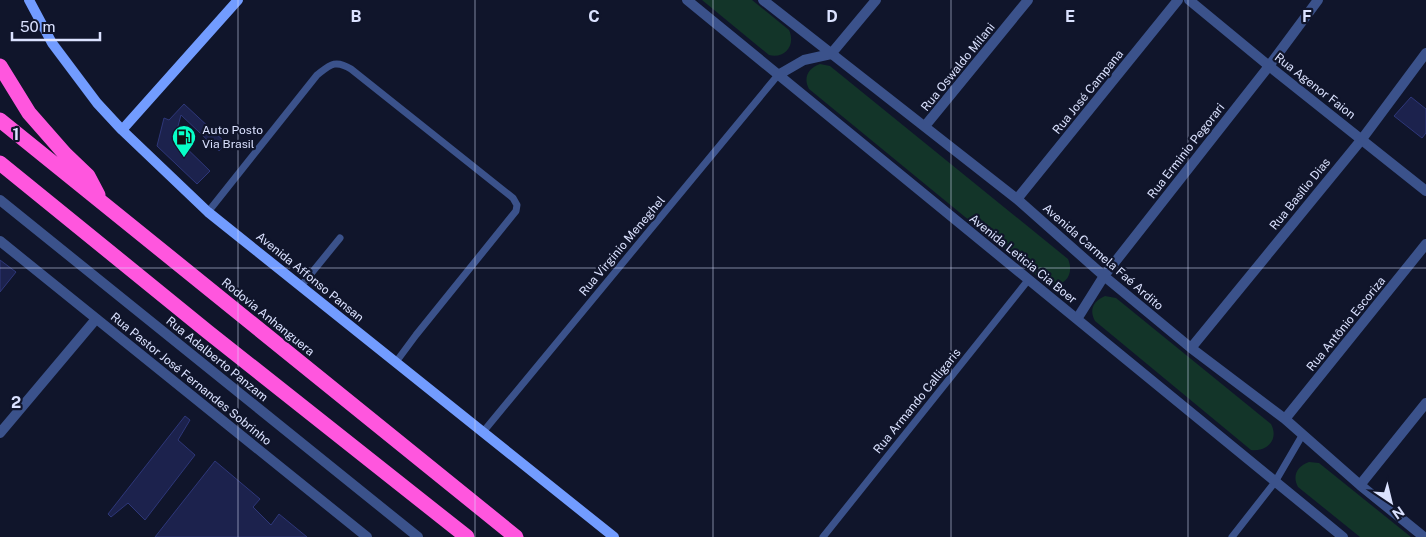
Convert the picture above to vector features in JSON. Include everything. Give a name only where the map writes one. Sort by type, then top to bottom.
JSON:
[{"type":"highway","points":[[0,66],[29,113],[65,154],[88,176],[103,203]]},
{"type":"highway","name":"Rodovia Anhanguera","points":[[0,120],[516,537]]},
{"type":"highway","points":[[0,163],[208,332],[467,537]]},
{"type":"main road","name":"Avenida Affonso Pansan","points":[[29,0],[57,49],[97,103],[122,130],[208,212],[614,537]]},
{"type":"main road","points":[[122,130],[238,0]]},
{"type":"street","name":"Avenida Leticia Cia Boer","points":[[687,0],[1343,537]]},
{"type":"street","name":"Avenida Carmela Faé Ardito","points":[[763,0],[1017,199],[1104,276],[1191,348],[1285,419],[1360,485],[1424,537]]},
{"type":"street","points":[[778,75],[804,60],[831,54],[876,0]]},
{"type":"street","name":"Rua Oswaldo Milani","points":[[925,126],[1028,0]]},
{"type":"street","name":"Rua José Campana","points":[[1017,199],[1178,0]]},
{"type":"street","name":"Rua Agenor Faion","points":[[1189,0],[1426,191]]},
{"type":"street","name":"Rua Erminio Pegorari","points":[[1077,319],[1104,276],[1269,66],[1318,0]]},
{"type":"street","name":"Rua Basílio Dias","points":[[1191,348],[1362,139],[1426,53]]},
{"type":"street","name":"Rua Adalberto Panzam","points":[[0,200],[418,537]]},
{"type":"street","name":"Rua Pastor José Fernandes Sobrinho","points":[[0,241],[367,537]]},
{"type":"street","name":"Rua Antônio Escoriza","points":[[1285,419],[1426,244]]},
{"type":"street","points":[[0,433],[96,319]]},
{"type":"street","points":[[1360,485],[1426,403]]},
{"type":"lane","points":[[208,212],[317,75],[331,64],[341,64],[350,69],[513,198],[517,205],[516,211],[396,362]]},
{"type":"lane","name":"Rua Virginio Meneghel","points":[[483,432],[778,75]]},
{"type":"lane","points":[[302,286],[340,238]]},
{"type":"lane","name":"Rua Armando Calligaris","points":[[823,537],[1029,279]]},
{"type":"lane","points":[[1232,537],[1275,482],[1303,434]]},
{"type":"green space","points":[[702,0],[752,0],[789,30],[791,41],[788,50],[780,55],[769,55]]},
{"type":"green space","points":[[820,64],[830,66],[1068,259],[1070,270],[1067,279],[1059,284],[1048,285],[809,89],[806,81],[808,74],[812,68]]},
{"type":"green space","points":[[1105,296],[1116,298],[1271,424],[1274,435],[1267,447],[1251,450],[1095,321],[1092,313],[1093,306]]},
{"type":"green space","points":[[1309,462],[1319,463],[1411,537],[1360,537],[1298,487],[1296,483],[1297,472],[1301,466]]},
{"type":"building","points":[[1411,97],[1426,109],[1426,133],[1422,138],[1394,116]]},
{"type":"building","name":"Auto Posto Via Brasil","points":[[184,104],[226,143],[219,151],[181,115],[175,137],[210,171],[197,184],[157,146],[164,118],[169,120]]},
{"type":"building","points":[[0,260],[16,272],[0,292]]},
{"type":"building","points":[[185,416],[190,420],[178,440],[195,455],[145,520],[128,503],[111,517],[108,514]]},
{"type":"building","points":[[215,461],[260,499],[253,507],[271,525],[279,514],[307,537],[155,537]]},
{"type":"place","name":"Auto Posto Via Brasil","points":[[184,158]]}]
